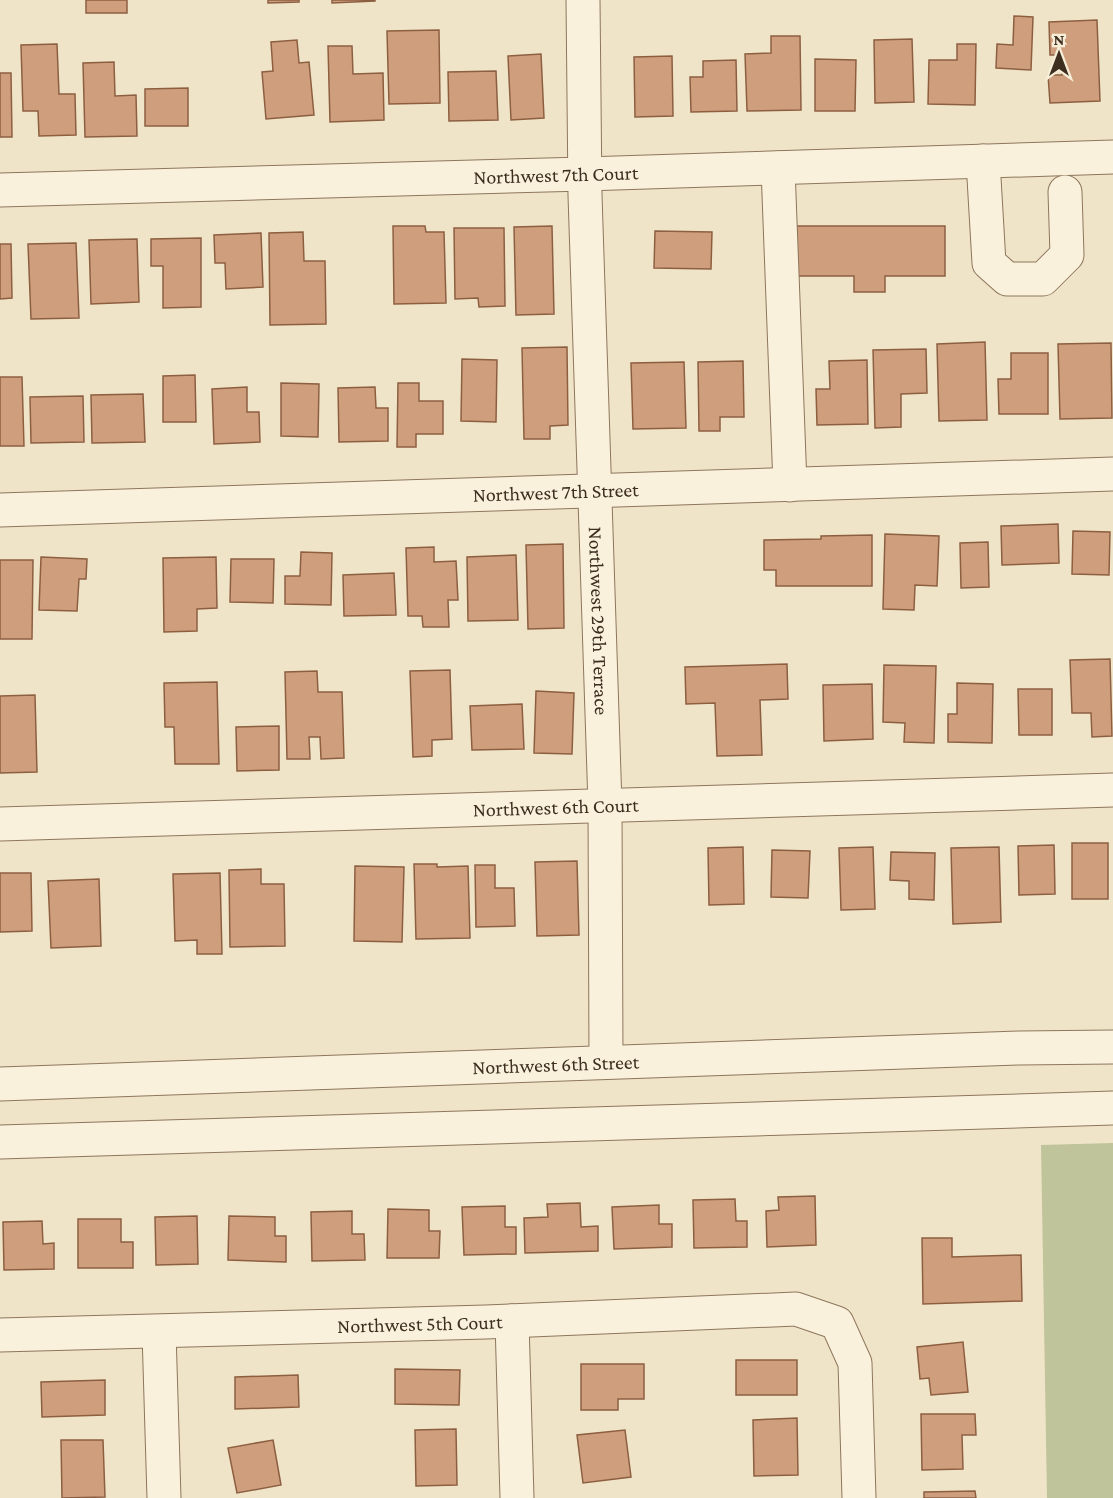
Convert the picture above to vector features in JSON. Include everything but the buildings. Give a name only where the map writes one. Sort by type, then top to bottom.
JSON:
[{"type":"street","name":"Northwest 29th Terrace","points":[[583,0],[585,174],[605,805],[606,1062]]},
{"type":"street","name":"Northwest 7th Court","points":[[0,190],[1113,157]]},
{"type":"street","points":[[983,161],[989,263],[1008,279],[1043,279],[1067,255],[1065,192]]},
{"type":"street","points":[[778,168],[790,485]]},
{"type":"street","name":"Northwest 7th Street","points":[[0,510],[1113,474]]},
{"type":"street","name":"Northwest 6th Court","points":[[0,824],[1113,789]]},
{"type":"street","name":"Northwest 6th Street","points":[[0,1084],[1019,1048],[1113,1047]]},
{"type":"street","points":[[0,1142],[1113,1108]]},
{"type":"street","name":"Northwest 5th Court","points":[[0,1335],[512,1321],[796,1308],[837,1323],[855,1363],[860,1498]]},
{"type":"street","points":[[512,1321],[517,1498]]},
{"type":"street","points":[[159,1332],[164,1498]]},
{"type":"green space","points":[[1113,1143],[1113,1498],[1047,1498],[1041,1145]]}]
